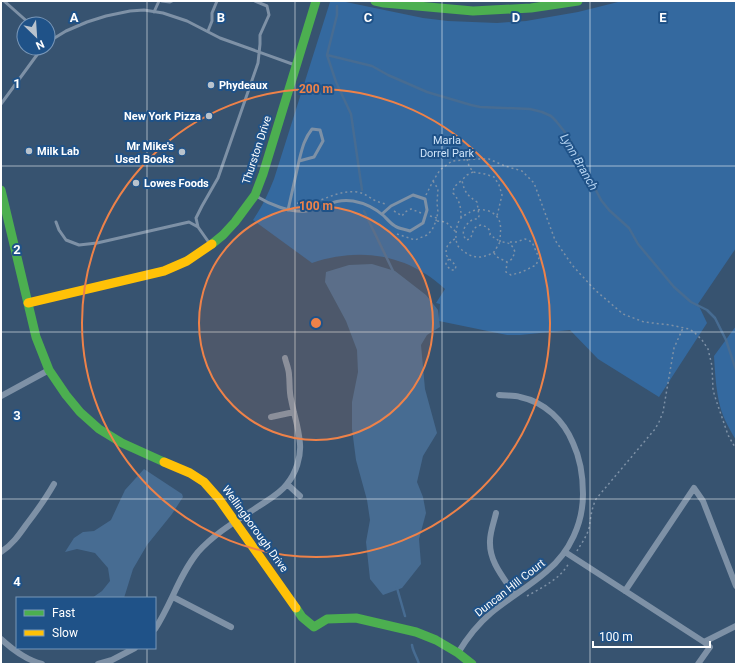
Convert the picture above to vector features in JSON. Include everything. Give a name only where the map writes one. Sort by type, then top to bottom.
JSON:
[{"type":"street","name":"Thurston Drive","points":[[28,303],[164,271],[187,261],[223,235],[235,222],[254,195],[263,174],[295,65],[316,1]]},
{"type":"street","points":[[376,1],[473,12],[531,8],[578,1]]},
{"type":"street","name":"Wellingborough Drive","points":[[1,190],[36,337],[42,354],[48,370],[80,412],[99,429],[122,443],[190,473],[204,482],[219,499],[302,617],[314,628],[327,619],[356,618],[416,632],[436,640],[458,653]]},
{"type":"street","points":[[156,628],[162,619],[189,565],[198,552],[209,541],[270,498],[287,484],[293,475],[300,457],[300,445],[298,425],[291,400],[289,374],[285,358]]},
{"type":"street","points":[[1,396],[48,370]]},
{"type":"street","name":"Duncan Hill Court","points":[[458,653],[482,621],[558,561],[565,552],[578,527],[581,517],[583,499],[581,471],[574,445],[561,422],[551,411],[537,403],[520,397],[499,395]]},
{"type":"street","points":[[271,417],[294,412]]},
{"type":"street","points":[[1,552],[10,546],[16,539],[41,506],[54,484]]},
{"type":"street","points":[[287,484],[300,496]]},
{"type":"street","points":[[624,591],[694,488],[703,501],[736,586]]},
{"type":"street","points":[[496,513],[490,540],[491,555],[497,569],[515,595]]},
{"type":"street","points":[[565,552],[710,647],[698,664]]},
{"type":"street","points":[[173,597],[231,627]]},
{"type":"street","points":[[704,642],[736,626]]},
{"type":"street","points":[[1,639],[13,650],[31,661],[42,664]]},
{"type":"street","points":[[98,664],[112,660],[133,649]]},
{"type":"street","points":[[458,653],[472,664]]},
{"type":"lane","points":[[4,1],[21,16]]},
{"type":"lane","points":[[154,12],[161,1],[172,1]]},
{"type":"lane","points":[[208,31],[212,21],[212,13],[217,1]]},
{"type":"lane","points":[[210,245],[198,226],[196,218],[218,178],[258,63],[260,34],[269,15],[268,6],[255,1]]},
{"type":"lane","points":[[56,37],[86,22],[130,11],[144,10],[187,21],[220,38],[295,65]]},
{"type":"lane","points":[[1,104],[36,56]]},
{"type":"lane","points":[[288,210],[299,161],[303,144],[312,129],[320,130],[323,141],[314,156],[299,161]]},
{"type":"lane","points":[[254,195],[268,203],[288,210],[304,211],[334,201],[353,201],[367,205],[382,214],[395,226],[410,230],[423,223],[427,210],[425,198],[413,195],[391,206],[382,214]]},
{"type":"lane","points":[[56,222],[59,230],[66,240],[79,245],[97,243],[189,222],[198,226]]},
{"type":"path","points":[[467,159],[473,172]]},
{"type":"path","points":[[425,198],[440,170],[452,161],[489,159],[522,171],[534,183],[555,240],[572,265],[595,290],[623,314],[644,322],[683,328],[694,332],[702,340],[708,349],[712,366],[713,390],[716,400],[728,435],[736,449]]},
{"type":"path","points":[[461,218],[459,200],[453,194],[454,187],[473,172],[494,177],[499,184],[502,195],[497,216]]},
{"type":"path","points":[[462,180],[463,188],[467,194],[477,202],[478,210],[478,220],[472,219],[467,223],[463,230],[463,236],[466,240],[470,239],[476,226],[481,225],[488,228],[490,235],[500,242],[516,242],[525,239],[532,242],[539,258],[536,265],[522,272],[511,275],[506,272],[507,262]]},
{"type":"path","points":[[397,234],[415,240],[427,235],[432,230],[438,212],[438,189],[433,181]]},
{"type":"path","points":[[391,206],[392,210],[402,216],[405,212],[411,209],[437,218]]},
{"type":"path","points":[[478,210],[490,212],[497,216],[501,223],[500,242],[493,253],[482,257],[472,256],[465,252],[458,246],[456,238],[456,226],[461,218],[472,211],[478,210]]},
{"type":"path","points":[[436,221],[446,222],[456,232]]},
{"type":"path","points":[[449,259],[446,262],[446,265],[451,270],[455,270],[456,266],[446,255],[446,247],[456,238]]},
{"type":"path","points":[[507,242],[513,247],[515,252],[512,259],[507,262]]},
{"type":"path","points":[[493,253],[497,257],[507,262]]},
{"type":"path","points":[[576,552],[589,528],[591,511],[596,499],[655,429],[659,422],[663,412],[674,348],[683,328]]},
{"type":"path","points":[[526,596],[553,581],[570,562]]},
{"type":"green space","name":"Marla Dorrel Park","points":[[335,1],[423,18],[448,21],[497,23],[526,21],[578,12],[622,1],[736,1],[736,248],[698,304],[707,323],[659,397],[598,359],[570,330],[507,335],[439,321],[440,304],[436,303],[445,289],[430,277],[415,268],[399,261],[365,255],[348,255],[312,263],[253,220],[265,200],[274,179],[330,2]]},
{"type":"green space","points":[[736,326],[736,440],[729,428],[720,406],[714,356]]},
{"type":"shaded area","points":[[372,264],[395,271],[426,295],[438,310],[440,327],[427,335],[421,345],[425,389],[437,433],[423,456],[417,482],[423,497],[426,513],[419,539],[421,564],[402,588],[383,595],[370,579],[366,542],[370,520],[367,500],[356,460],[352,429],[352,402],[358,372],[357,350],[346,321],[325,282],[326,272],[349,265]]},
{"type":"shaded area","points":[[144,469],[182,494],[183,497],[172,514],[147,545],[133,569],[124,597],[93,597],[102,591],[110,581],[108,568],[95,553],[77,549],[65,552],[74,538],[83,532],[94,531],[111,520],[125,490]]},
{"type":"waterway","name":"Lynn Branch","points":[[327,55],[337,15],[337,6]]},
{"type":"waterway","name":"Lynn Branch","points":[[327,55],[372,66],[388,75],[427,92],[471,105],[480,107],[530,109],[551,116],[571,142],[601,200],[609,210],[629,228],[638,244],[674,287],[691,302],[707,310],[715,318],[726,340],[736,370]]},
{"type":"waterway","points":[[327,55],[336,82],[351,114],[362,190]]},
{"type":"waterway","points":[[364,211],[394,273]]},
{"type":"waterway","points":[[397,588],[405,616]]},
{"type":"waterway","points":[[412,645],[419,664]]},
{"type":"traffic: fast","points":[[212,244],[235,222],[255,195],[263,174],[316,1]]},
{"type":"traffic: fast","points":[[375,1],[473,11],[531,8],[578,1]]},
{"type":"traffic: fast","points":[[1,190],[36,337],[49,370],[80,412],[99,429],[122,443],[164,462]]},
{"type":"traffic: fast","points":[[296,608],[302,617],[314,627],[327,619],[356,618],[416,632],[436,640],[458,653],[472,664]]},
{"type":"traffic: slow","points":[[28,303],[164,271],[187,261],[212,244]]},
{"type":"traffic: slow","points":[[164,462],[190,473],[204,482],[219,499],[296,608]]},
{"type":"place","name":"Phydeaux","points":[[211,85]]},
{"type":"place","name":"New York Pizza","points":[[209,116]]},
{"type":"place","name":"Milk Lab","points":[[29,151]]},
{"type":"place","name":"Mr Mike's Used Books","points":[[182,152]]},
{"type":"place","name":"Lowes Foods","points":[[136,183]]}]
